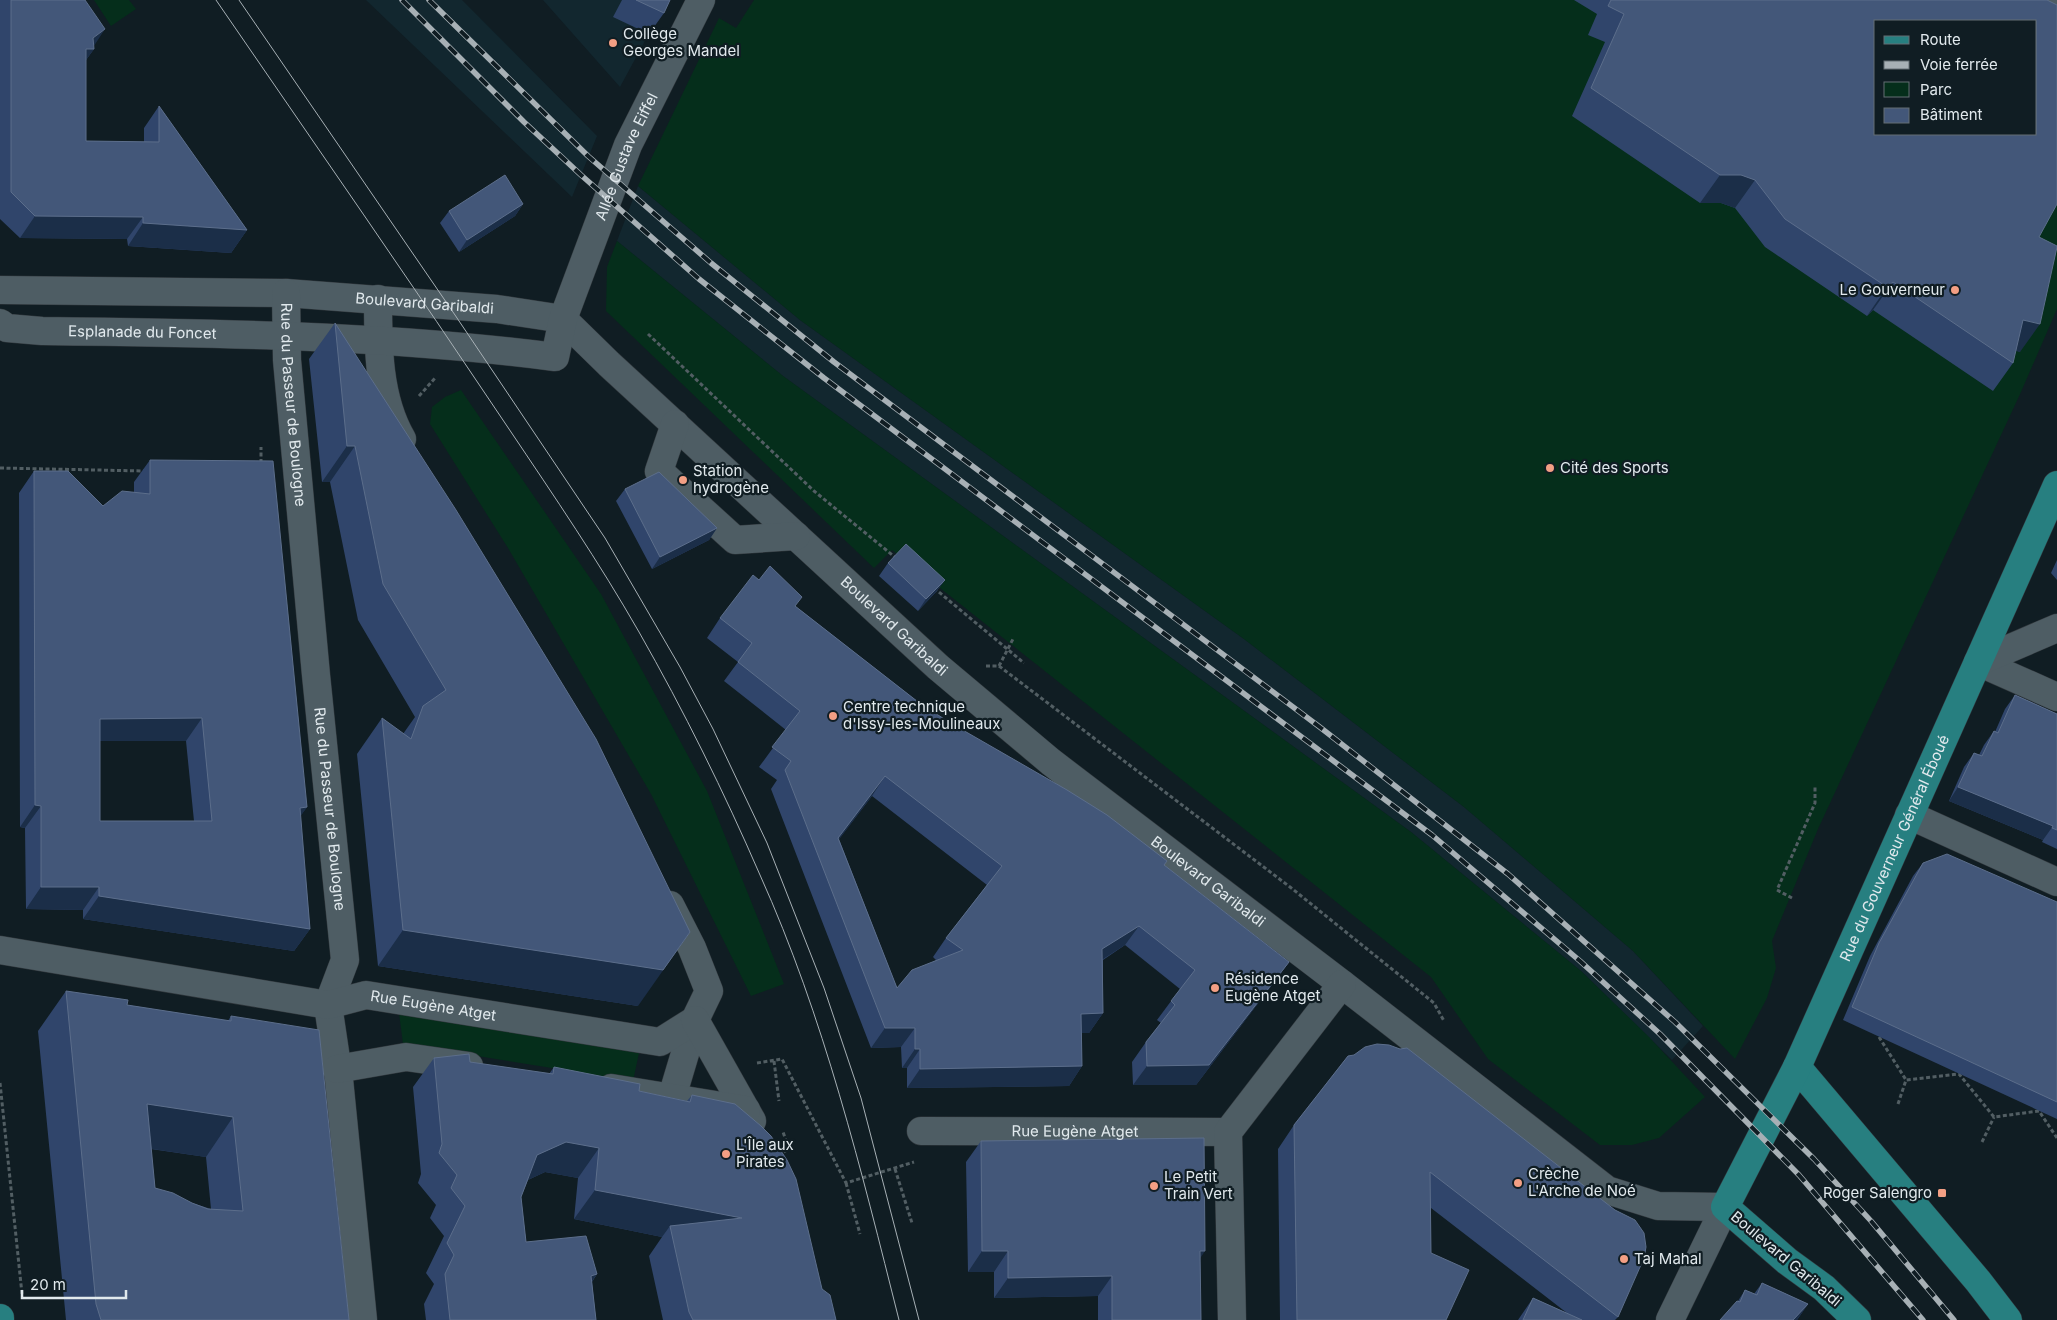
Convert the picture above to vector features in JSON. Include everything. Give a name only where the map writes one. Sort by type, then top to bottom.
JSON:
[{"type":"main road","name":"Rue du Gouverneur Général Éboué","points":[[1725,1207],[1797,1067],[2057,485]]},
{"type":"main road","points":[[1797,1067],[1978,1281],[2008,1320]]},
{"type":"main road","name":"Boulevard Garibaldi","points":[[1725,1207],[1787,1261],[1824,1288],[1857,1320]]},
{"type":"street","name":"Allée Gustave Eiffel","points":[[563,319],[628,144],[701,0]]},
{"type":"street","points":[[2051,0],[2057,3]]},
{"type":"street","points":[[0,290],[286,293]]},
{"type":"street","name":"Boulevard Garibaldi","points":[[286,293],[497,309],[563,319],[938,667],[1051,762],[1342,984],[1607,1190],[1658,1206],[1725,1207]]},
{"type":"street","name":"Rue du Passeur de Boulogne","points":[[286,293],[287,360],[345,960],[328,1006],[338,1069],[363,1320]]},
{"type":"street","points":[[378,299],[378,341],[386,402],[390,417],[416,462]]},
{"type":"street","points":[[555,357],[563,319]]},
{"type":"street","name":"Esplanade du Foncet","points":[[0,323],[7,328],[42,331],[286,334]]},
{"type":"street","points":[[286,334],[511,351],[555,357],[604,359]]},
{"type":"street","points":[[675,424],[659,471],[735,540],[796,536]]},
{"type":"street","points":[[1978,662],[2057,628]]},
{"type":"street","points":[[1978,662],[2057,697]]},
{"type":"street","points":[[1909,815],[2057,882]]},
{"type":"street","points":[[657,879],[692,948],[709,991],[695,1020],[672,1097]]},
{"type":"street","name":"Rue Eugène Atget","points":[[0,950],[328,1006],[366,996],[660,1042],[695,1020]]},
{"type":"street","points":[[1232,1320],[1228,1132],[1342,984]]},
{"type":"street","points":[[695,1020],[764,1142]]},
{"type":"street","points":[[338,1069],[406,1057],[495,1070]]},
{"type":"street","points":[[584,1084],[746,1110]]},
{"type":"street","name":"Rue Eugène Atget","points":[[921,1131],[1228,1132]]},
{"type":"street","points":[[1670,1320],[1725,1207]]},
{"type":"path","points":[[648,334],[814,491],[899,560]]},
{"type":"path","points":[[260,444],[260,473]]},
{"type":"path","points":[[0,468],[145,471]]},
{"type":"path","points":[[930,586],[1024,663]]},
{"type":"path","points":[[999,666],[1013,640]]},
{"type":"path","points":[[938,667],[999,666],[1290,887],[1434,1003],[1448,1027]]},
{"type":"path","points":[[1792,898],[1777,890],[1815,803],[1815,786]]},
{"type":"path","points":[[1879,1037],[1906,1080]]},
{"type":"path","points":[[782,1059],[846,1183],[860,1234]]},
{"type":"path","points":[[1906,1080],[1959,1074],[1994,1117]]},
{"type":"path","points":[[1898,1104],[1906,1080]]},
{"type":"path","points":[[0,1083],[22,1300]]},
{"type":"path","points":[[1994,1117],[2039,1111],[2057,1138]]},
{"type":"path","points":[[1982,1142],[1994,1117]]},
{"type":"path","points":[[846,1183],[916,1161]]},
{"type":"path","points":[[895,1169],[912,1223]]},
{"type":"shaded area","points":[[366,0],[462,0],[597,136],[572,197]]},
{"type":"shaded area","name":"Collège Georges Mandel","points":[[543,0],[667,0],[620,87]]},
{"type":"shaded area","points":[[638,186],[800,320],[1244,639],[1464,807],[1633,951],[1703,1026],[1672,1060],[1581,971],[1411,832],[783,376],[617,241]]},
{"type":"green space","points":[[94,0],[129,0],[136,9],[111,26]]},
{"type":"green space","name":"Cité des Sports","points":[[754,0],[1977,0],[1874,20],[1874,135],[2037,135],[2057,35],[2057,309],[2021,392],[1818,829],[1772,941],[1776,968],[1767,998],[1735,1059],[1633,951],[1464,807],[1244,639],[800,320],[638,186],[719,18],[736,28]]},
{"type":"green space","points":[[617,241],[783,376],[1411,832],[1581,971],[1649,1037],[1705,1097],[1659,1138],[1632,1145],[1600,1145],[1488,1059],[1431,977],[892,550],[874,568],[606,311],[607,267]]},
{"type":"green space","points":[[461,390],[601,594],[707,791],[784,984],[751,996],[651,794],[508,548],[430,424],[432,407],[445,397]]},
{"type":"green space","points":[[399,1013],[639,1053],[633,1081],[403,1044]]},
{"type":"building","points":[[11,0],[85,0],[105,29],[93,38],[94,49],[86,49],[86,141],[159,142],[159,106],[247,230],[143,223],[143,217],[35,216],[11,192]]},
{"type":"building","points":[[636,0],[670,0],[664,13]]},
{"type":"building","points":[[1611,0],[2047,0],[2057,5],[2057,204],[2039,237],[2057,247],[2040,324],[2023,320],[2013,363],[1893,282],[1887,287],[1785,219],[1755,180],[1741,175],[1720,175],[1591,88],[1624,14],[1608,6]]},
{"type":"building","points":[[505,175],[523,204],[467,240],[449,211]]},
{"type":"building","points":[[335,323],[456,510],[596,739],[690,932],[663,970],[403,930],[382,718],[411,739],[423,706],[446,690],[383,584],[355,446],[347,446]]},
{"type":"building","points":[[150,460],[273,461],[307,807],[300,808],[310,929],[99,896],[99,887],[41,887],[41,806],[35,805],[34,471],[68,471],[103,506],[122,491],[150,494]],"holes":[[[202,718],[212,821],[100,821],[100,719]]]},
{"type":"building","points":[[659,472],[717,528],[660,557],[625,489]]},
{"type":"building","points":[[906,544],[945,580],[926,599],[888,563]]},
{"type":"building","points":[[770,566],[802,597],[795,606],[922,705],[1107,815],[1167,861],[1164,865],[1289,962],[1209,1065],[1147,1066],[1146,1042],[1175,1005],[1171,1001],[1195,970],[1139,926],[1102,949],[1103,1013],[1081,1014],[1082,1066],[920,1069],[920,1049],[915,1049],[915,1028],[885,1028],[785,770],[791,761],[772,747],[800,711],[738,662],[752,643],[720,618],[753,575],[759,580]],"holes":[[[885,776],[1002,866],[946,938],[963,950],[912,970],[897,988],[838,838]]]},
{"type":"building","points":[[2015,695],[2057,714],[2057,830],[2052,828],[2053,826],[1958,787],[1974,753],[1982,756],[1994,731],[1998,733]]},
{"type":"building","points":[[1947,854],[2057,902],[2057,1102],[1852,1007],[1879,943],[1923,863]]},
{"type":"building","points":[[66,991],[128,1000],[127,1005],[231,1021],[231,1016],[319,1030],[349,1320],[101,1320],[96,1304]],"holes":[[[147,1104],[233,1117],[243,1211],[208,1209],[173,1193],[155,1188]]]},
{"type":"building","points":[[1377,1044],[1389,1045],[1400,1049],[1407,1048],[1615,1210],[1635,1220],[1644,1233],[1646,1247],[1644,1258],[1618,1317],[1430,1172],[1431,1253],[1469,1270],[1446,1320],[1297,1320],[1294,1125],[1348,1056],[1354,1055],[1365,1047]]},
{"type":"building","points":[[469,1054],[470,1062],[553,1074],[554,1067],[640,1084],[639,1091],[690,1102],[692,1095],[735,1104],[771,1136],[787,1160],[796,1179],[822,1289],[830,1295],[836,1320],[693,1320],[689,1312],[670,1226],[742,1218],[595,1190],[599,1148],[566,1142],[537,1155],[521,1197],[526,1242],[586,1236],[597,1274],[591,1276],[596,1320],[450,1320],[445,1274],[454,1255],[447,1243],[465,1206],[451,1188],[457,1175],[439,1153],[442,1144],[434,1058]]},
{"type":"building","points":[[1204,1138],[1205,1251],[1200,1251],[1201,1320],[1112,1320],[1112,1276],[1008,1278],[1008,1251],[982,1251],[981,1141]]},
{"type":"building","points":[[1762,1283],[1808,1304],[1793,1320],[1720,1320],[1737,1301],[1740,1302],[1745,1290],[1757,1295]]},
{"type":"building","points":[[1533,1298],[1582,1320],[1523,1320]]},
{"type":"tram line","points":[[216,0],[576,529],[639,632],[688,722],[746,844],[783,929],[803,983],[822,1038],[855,1150],[899,1320]]},
{"type":"tram line","points":[[239,0],[605,538],[680,667],[713,729],[767,843],[824,988],[861,1098],[919,1320]]},
{"type":"railway","points":[[402,0],[524,122],[699,279],[824,378],[1432,835],[1580,961],[1660,1034],[1799,1175],[1923,1320]]},
{"type":"railway","points":[[429,0],[588,156],[711,263],[834,362],[1321,728],[1508,874],[1675,1022],[1814,1159],[1871,1221],[1954,1320]]},
{"type":"place","name":"Collège Georges Mandel","points":[[613,43]]},
{"type":"place","name":"Le Gouverneur","points":[[1955,290]]},
{"type":"place","name":"Cité des Sports","points":[[1550,468]]},
{"type":"place","name":"Station hydrogène","points":[[683,480]]},
{"type":"place","name":"Centre technique d'Issy-les-Moulineaux","points":[[833,716]]},
{"type":"place","name":"Résidence Eugène Atget","points":[[1215,988]]},
{"type":"place","name":"L'Île aux Pirates","points":[[726,1154]]},
{"type":"place","name":"Crèche L'Arche de Noé","points":[[1518,1183]]},
{"type":"place","name":"Le Petit Train Vert","points":[[1154,1186]]},
{"type":"place","name":"Roger Salengro","points":[[1942,1193]]},
{"type":"place","name":"Taj Mahal","points":[[1624,1259]]}]
